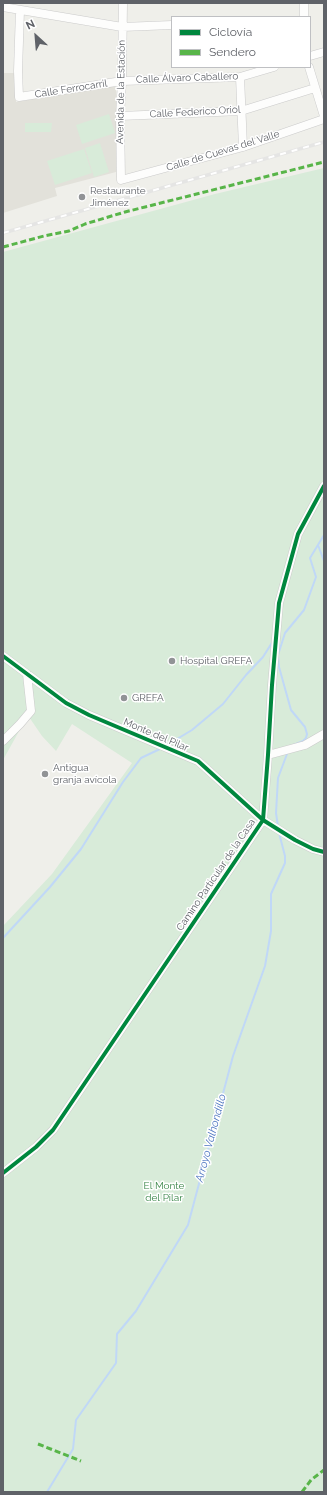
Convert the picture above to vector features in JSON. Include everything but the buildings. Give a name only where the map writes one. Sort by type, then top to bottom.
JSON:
[{"type":"street","name":"Avenida de la Estación","points":[[121,180],[120,116],[123,3]]},
{"type":"street","points":[[304,3],[304,16]]},
{"type":"street","points":[[3,7],[122,27],[171,25]]},
{"type":"street","name":"Calle Ferrocarril","points":[[20,10],[18,71],[19,97],[122,80]]},
{"type":"street","points":[[311,56],[324,52]]},
{"type":"street","name":"Calle Álvaro Caballero","points":[[122,80],[240,78],[271,68]]},
{"type":"street","points":[[309,68],[324,118]]},
{"type":"street","points":[[240,78],[243,147]]},
{"type":"street","name":"Calle Federico Oriol","points":[[120,116],[241,111],[315,88]]},
{"type":"street","name":"Calle de Cuevas del Valle","points":[[121,180],[243,147],[324,118]]},
{"type":"street","name":"Camino Particular de la Casa","points":[[3,1173],[36,1147],[53,1130],[263,820],[279,603],[298,534],[324,486]]},
{"type":"street","name":"Monte del Pilar","points":[[3,656],[66,703],[158,746],[198,761],[263,820],[295,840],[313,849],[324,852]]},
{"type":"street","points":[[3,741],[31,711],[27,674]]},
{"type":"street","points":[[268,755],[305,745],[324,734]]},
{"type":"shaded area","points":[[3,73],[15,73],[16,102],[114,86],[116,87],[116,172],[55,188],[57,196],[3,213]]},
{"type":"green space","points":[[109,114],[115,133],[82,144],[76,125]]},
{"type":"green space","points":[[25,123],[52,123],[51,132],[25,132]]},
{"type":"green space","points":[[100,143],[109,172],[94,177],[85,148]]},
{"type":"green space","points":[[84,149],[92,173],[55,185],[47,161]]},
{"type":"green space","name":"El Monte del Pilar","points":[[324,168],[324,1492],[3,1492],[3,926],[52,874],[132,763],[72,724],[56,751],[42,736],[29,717],[23,724],[3,760],[3,252],[215,194]]},
{"type":"waterway","name":"Arroyo Valhondillo","points":[[291,746],[303,741],[307,734],[305,727],[291,710],[279,667],[278,655],[285,633],[304,610],[316,577],[310,558],[324,535]]},
{"type":"waterway","points":[[318,545],[324,561]]},
{"type":"waterway","points":[[167,745],[192,730],[223,704],[246,675],[263,657],[273,641]]},
{"type":"waterway","points":[[3,938],[50,887],[81,849],[123,782],[141,758],[162,748]]},
{"type":"waterway","name":"Arroyo Valhondillo","points":[[278,827],[276,813],[278,778],[287,754]]},
{"type":"waterway","name":"Arroyo Valhondillo","points":[[47,1492],[73,1449],[76,1420],[116,1363],[117,1334],[136,1311],[188,1225],[233,1056],[265,966],[271,931],[271,894],[285,863],[285,856],[279,833]]},
{"type":"railway","points":[[3,233],[324,142]]},
{"type":"marked path","points":[[3,247],[69,231],[85,224],[125,212],[324,162]]},
{"type":"marked path","points":[[38,1444],[81,1461]]},
{"type":"marked path","points":[[302,1492],[311,1480],[324,1470]]},
{"type":"cycle path","points":[[3,1173],[36,1147],[53,1130],[263,820],[279,603],[298,534],[324,486]]},
{"type":"cycle path","points":[[3,656],[66,703],[89,715],[198,761],[263,820],[295,840],[313,849],[324,852]]},
{"type":"place","name":"Restaurante Jiménez","points":[[82,197]]},
{"type":"place","name":"Hospital GREFA","points":[[172,661]]},
{"type":"place","name":"GREFA","points":[[124,698]]},
{"type":"place","name":"Antigua granja avícola","points":[[45,774]]}]
